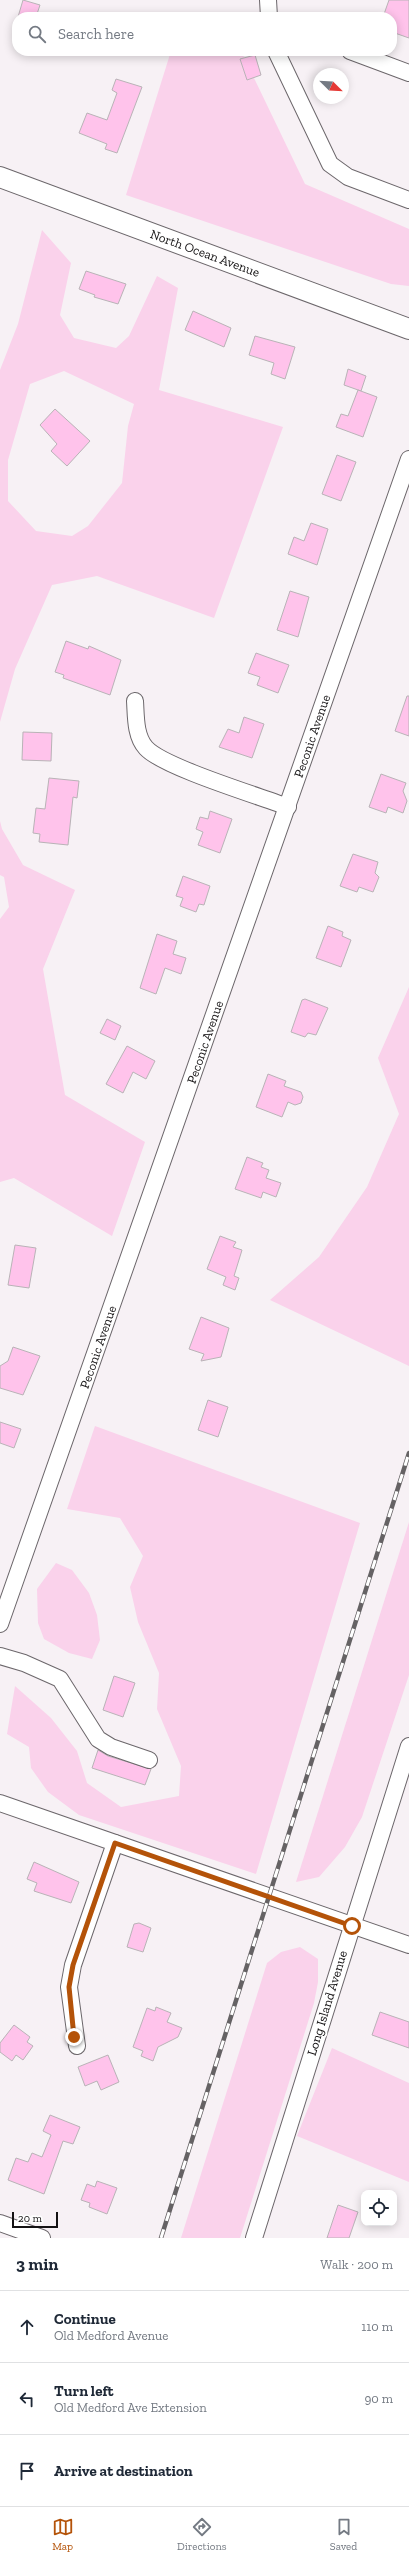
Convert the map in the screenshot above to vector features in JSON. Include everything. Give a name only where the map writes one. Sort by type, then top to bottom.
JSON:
[{"type":"main road","name":"North Ocean Avenue","points":[[0,177],[409,329]]},
{"type":"street","points":[[268,0],[268,12]]},
{"type":"street","points":[[278,56],[330,164],[348,177],[409,200]]},
{"type":"street","points":[[363,56],[409,73]]},
{"type":"street","name":"Peconic Avenue","points":[[0,1624],[409,459]]},
{"type":"street","points":[[135,701],[138,733],[146,748],[165,761],[288,807]]},
{"type":"street","points":[[0,1656],[24,1663],[60,1679],[98,1739],[111,1747],[149,1760]]},
{"type":"street","name":"Long Island Avenue","points":[[254,2238],[409,1746]]},
{"type":"street","points":[[0,1803],[409,1945]]},
{"type":"street","points":[[77,2046],[69,1987],[73,1965],[115,1843]]},
{"type":"street","points":[[0,2223],[42,2238]]},
{"type":"shaded area","points":[[169,56],[243,56],[305,184],[409,229],[409,286],[391,284],[126,195]]},
{"type":"shaded area","points":[[42,230],[71,263],[60,315],[74,338],[116,348],[129,336],[157,276],[178,288],[159,390],[283,427],[214,618],[97,576],[52,585],[15,669],[0,722],[0,370],[18,324]],"holes":[[[64,371],[134,404],[128,426],[122,483],[88,526],[72,536],[36,531],[8,501],[8,460],[30,384]]]},
{"type":"shaded area","points":[[0,821],[2,829],[23,865],[75,890],[43,969],[65,1095],[145,1142],[112,1236],[14,1178],[0,1182],[0,919],[9,907],[4,877],[0,875]]},
{"type":"shaded area","points":[[409,987],[409,1366],[270,1300],[319,1257],[367,1187],[399,1114],[378,1058]]},
{"type":"shaded area","points":[[95,1426],[360,1523],[256,1874],[79,1815],[48,1792],[31,1768],[29,1747],[7,1734],[15,1686],[51,1718],[77,1751],[87,1783],[121,1807],[179,1796],[181,1766],[157,1709],[159,1673],[138,1622],[130,1587],[143,1556],[120,1518],[67,1509]]},
{"type":"shaded area","points":[[409,1522],[409,1675],[362,1817],[345,1847],[319,1877],[296,1882]]},
{"type":"shaded area","points":[[56,1563],[72,1570],[89,1593],[97,1615],[100,1640],[92,1659],[69,1653],[44,1639],[38,1623],[37,1589]]},
{"type":"shaded area","points":[[300,1947],[318,1959],[318,1982],[314,2003],[240,2238],[181,2238],[267,1963],[281,1952]]},
{"type":"shaded area","points":[[332,2048],[409,2083],[409,2182],[297,2136]]},
{"type":"building","points":[[23,0],[40,5],[38,12],[19,12]]},
{"type":"building","points":[[389,0],[409,0],[409,38],[397,34],[397,12],[385,12]]},
{"type":"building","points":[[255,56],[261,75],[247,80],[240,59]]},
{"type":"building","points":[[116,79],[142,87],[117,153],[105,149],[107,144],[79,133],[87,113],[107,120],[117,93],[112,90]]},
{"type":"building","points":[[86,271],[126,284],[118,304],[94,297],[95,295],[79,289]]},
{"type":"building","points":[[193,311],[231,328],[224,347],[185,330]]},
{"type":"building","points":[[255,336],[295,347],[285,379],[271,374],[274,363],[249,355]]},
{"type":"building","points":[[348,369],[366,376],[361,391],[344,385]]},
{"type":"building","points":[[358,390],[377,397],[363,437],[336,427],[341,414],[348,416]]},
{"type":"building","points":[[55,409],[90,441],[67,466],[51,451],[57,444],[40,425]]},
{"type":"building","points":[[337,455],[356,462],[341,501],[322,494]]},
{"type":"building","points":[[311,523],[328,529],[317,565],[288,554],[294,537],[304,541]]},
{"type":"building","points":[[290,591],[309,597],[298,637],[277,630]]},
{"type":"building","points":[[66,641],[88,649],[89,646],[121,660],[110,695],[63,678],[64,675],[55,672]]},
{"type":"building","points":[[256,653],[289,665],[278,693],[257,685],[260,677],[248,673]]},
{"type":"building","points":[[407,696],[409,696],[409,736],[395,731]]},
{"type":"building","points":[[244,717],[264,724],[252,758],[219,747],[228,729],[239,733]]},
{"type":"building","points":[[23,732],[52,733],[51,761],[22,760]]},
{"type":"building","points":[[381,774],[406,783],[403,791],[407,801],[403,813],[388,807],[386,813],[369,807]]},
{"type":"building","points":[[49,778],[79,781],[77,798],[73,797],[68,845],[39,842],[40,834],[33,833],[36,808],[45,809]]},
{"type":"building","points":[[210,811],[232,819],[220,853],[198,845],[203,832],[196,829],[200,817],[208,819]]},
{"type":"building","points":[[353,854],[378,862],[375,873],[379,877],[373,892],[359,887],[357,892],[340,886]]},
{"type":"building","points":[[183,876],[210,886],[204,905],[199,904],[196,912],[180,906],[183,898],[176,896]]},
{"type":"building","points":[[328,926],[343,932],[342,936],[351,940],[341,967],[316,958]]},
{"type":"building","points":[[157,934],[177,941],[173,954],[186,958],[181,974],[165,968],[156,994],[140,988]]},
{"type":"building","points":[[305,999],[328,1008],[316,1035],[308,1033],[305,1037],[291,1032],[302,1000]]},
{"type":"building","points":[[107,1019],[121,1026],[115,1040],[100,1033]]},
{"type":"building","points":[[127,1046],[155,1061],[146,1079],[133,1072],[123,1093],[106,1084]]},
{"type":"building","points":[[268,1074],[286,1081],[284,1086],[301,1092],[303,1097],[301,1103],[295,1105],[288,1102],[282,1117],[256,1107]]},
{"type":"building","points":[[247,1157],[263,1163],[261,1167],[269,1170],[266,1178],[281,1183],[276,1197],[263,1192],[261,1198],[235,1189]]},
{"type":"building","points":[[220,1236],[236,1242],[233,1247],[242,1250],[234,1276],[239,1278],[235,1290],[223,1285],[226,1277],[207,1269]]},
{"type":"building","points":[[15,1245],[36,1248],[29,1288],[8,1285]]},
{"type":"building","points":[[201,1317],[229,1328],[221,1357],[201,1361],[204,1354],[189,1349]]},
{"type":"building","points":[[13,1347],[40,1356],[23,1395],[0,1388],[0,1366],[8,1361]]},
{"type":"building","points":[[208,1400],[228,1407],[218,1437],[198,1430]]},
{"type":"building","points":[[0,1422],[21,1429],[14,1448],[0,1443]]},
{"type":"building","points":[[114,1676],[135,1683],[123,1717],[103,1710]]},
{"type":"building","points":[[98,1750],[108,1756],[151,1769],[145,1785],[92,1768]]},
{"type":"building","points":[[34,1862],[79,1882],[71,1903],[34,1891],[37,1883],[27,1879]]},
{"type":"building","points":[[139,1923],[151,1928],[143,1952],[127,1947],[134,1924]]},
{"type":"building","points":[[156,2007],[171,2013],[167,2022],[182,2028],[178,2037],[158,2047],[153,2061],[141,2056],[143,2051],[133,2047],[147,2008],[155,2011]]},
{"type":"building","points":[[380,2012],[409,2022],[409,2048],[372,2035]]},
{"type":"building","points":[[14,2025],[30,2037],[27,2042],[33,2046],[23,2060],[16,2055],[12,2061],[0,2052],[0,2043]]},
{"type":"building","points":[[108,2055],[119,2082],[101,2090],[97,2081],[85,2086],[78,2067]]},
{"type":"building","points":[[50,2115],[80,2127],[73,2144],[63,2141],[44,2194],[8,2180],[16,2158],[28,2162],[32,2153],[42,2157],[51,2135],[43,2131]]},
{"type":"building","points":[[97,2181],[117,2188],[107,2214],[89,2207],[90,2203],[81,2200],[87,2184],[95,2187]]},
{"type":"building","points":[[338,2205],[358,2212],[349,2238],[327,2238]]},
{"type":"railway","points":[[161,2238],[409,1453]]},
{"type":"route","points":[[74,2037],[69,1987],[73,1965],[115,1843],[352,1926]]}]
